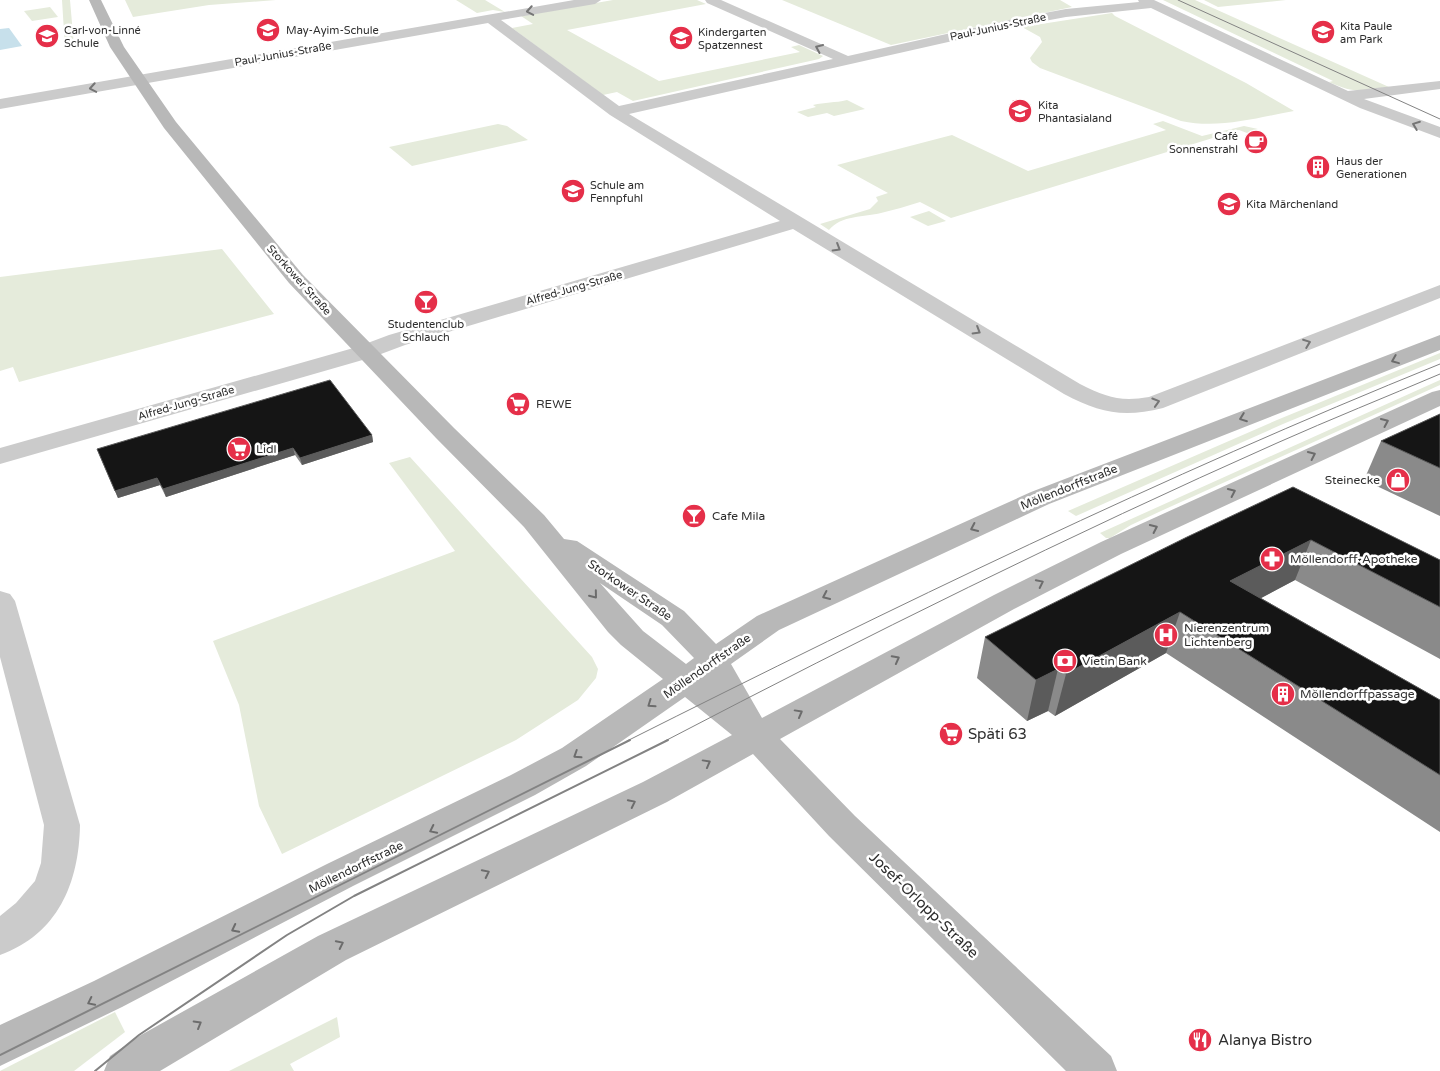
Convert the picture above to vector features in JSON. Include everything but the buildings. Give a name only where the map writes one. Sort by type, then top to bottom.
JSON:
[{"type":"main road","name":"Storkower Straße","points":[[95,0],[113,40],[170,125],[296,279],[365,352],[542,529],[625,632],[756,736]]},
{"type":"main road","name":"Möllendorffstraße","points":[[0,1046],[108,994],[322,884],[523,785],[574,757],[768,623],[1040,498],[1440,342]]},
{"type":"main road","points":[[125,1071],[156,1049],[332,948],[655,792],[979,615],[1058,574],[1440,397]]},
{"type":"main road","name":"Storkower Straße","points":[[542,529],[673,618],[714,660],[756,736]]},
{"type":"main road","name":"Josef-Orlopp-Straße","points":[[756,736],[842,826],[1096,1071]]},
{"type":"street","name":"Paul-Junius-Straße","points":[[0,104],[595,0]]},
{"type":"street","points":[[711,0],[846,60]]},
{"type":"street","name":"Paul-Junius-Straße","points":[[615,112],[1046,16],[1148,2],[1346,96]]},
{"type":"street","points":[[490,18],[615,112],[1072,390],[1099,403],[1118,407],[1155,403],[1440,291]]},
{"type":"street","points":[[1346,96],[1440,85]]},
{"type":"street","points":[[1346,96],[1440,134]]},
{"type":"street","name":"Alfred-Jung-Straße","points":[[0,456],[365,352],[389,342],[795,223]]},
{"type":"street","points":[[0,601],[62,826],[62,854],[57,877],[42,902],[22,923],[0,938]]},
{"type":"green space","points":[[62,0],[70,0],[74,46],[65,47]]},
{"type":"green space","points":[[125,0],[276,0],[209,5],[133,17]]},
{"type":"green space","points":[[456,0],[485,0],[505,12],[493,10],[477,13]]},
{"type":"green space","points":[[613,0],[697,0],[706,4],[567,30],[659,81],[800,52],[791,47],[799,45],[823,56],[819,59],[633,101],[617,92],[603,95],[512,28],[533,24],[521,16]]},
{"type":"green space","points":[[782,0],[1060,0],[1072,7],[891,45]]},
{"type":"green space","points":[[1163,0],[1195,0],[1389,87],[1371,90],[1352,90],[1338,86],[1329,82],[1333,81]]},
{"type":"green space","points":[[1204,0],[1286,0],[1218,7]]},
{"type":"green space","points":[[50,7],[58,17],[32,21],[24,11]]},
{"type":"green space","points":[[1112,13],[1246,83],[1294,111],[1223,123],[1209,124],[1181,121],[1040,68],[1032,62],[1030,58],[1042,42],[1040,37],[1022,27]]},
{"type":"green space","points":[[847,100],[865,109],[834,116],[827,113],[808,117],[797,112],[816,107],[813,105]]},
{"type":"green space","points":[[1163,121],[1202,136],[1244,126],[1258,129],[1247,133],[1239,130],[951,218],[920,202],[881,213],[847,219],[834,225],[829,230],[820,224],[870,209],[878,201],[876,197],[888,193],[837,165],[952,135],[1028,171],[1166,130],[1153,124]]},
{"type":"green space","points":[[498,124],[507,126],[528,140],[412,166],[389,147]]},
{"type":"green space","points":[[929,211],[946,221],[928,226],[910,217]]},
{"type":"green space","points":[[222,249],[274,314],[19,382],[13,367],[0,371],[0,277]]},
{"type":"green space","points":[[1440,353],[1440,359],[1283,424],[1076,516],[1068,511],[1277,420]]},
{"type":"green space","points":[[1440,380],[1440,385],[1161,511],[1131,525],[1110,538],[1106,538],[1100,533]]},
{"type":"green space","points":[[410,457],[592,657],[598,669],[596,678],[578,700],[516,740],[282,854],[259,806],[239,705],[213,641],[455,551],[389,463]]},
{"type":"green space","points":[[115,1012],[125,1032],[74,1071],[0,1071]]},
{"type":"green space","points":[[337,1017],[340,1037],[290,1064],[294,1071],[229,1071]]},
{"type":"water","points":[[9,28],[22,46],[0,50],[0,29]]},
{"type":"tram line","points":[[1178,0],[1440,119]]},
{"type":"tram line","points":[[627,741],[929,592],[1131,497],[1336,407],[1440,364]]},
{"type":"tram line","points":[[665,741],[816,663],[1045,550],[1277,443],[1440,374]]},
{"type":"tram line","points":[[0,1055],[630,740]]},
{"type":"tram line","points":[[95,1071],[139,1035],[287,935],[354,896],[668,740]]},
{"type":"place","name":"May-Ayim-Schule","points":[[268,30]]},
{"type":"place","name":"Kita Paule am Park","points":[[1323,32]]},
{"type":"place","name":"Carl-von-Linné Schule","points":[[47,36]]},
{"type":"place","name":"Kindergarten Spatzennest","points":[[681,38]]},
{"type":"place","name":"Kita Phantasialand","points":[[1020,111]]},
{"type":"place","name":"Café Sonnenstrahl","points":[[1256,142]]},
{"type":"place","name":"Haus der Generationen","points":[[1318,167]]},
{"type":"place","name":"Schule am Fennpfuhl","points":[[573,191]]},
{"type":"place","name":"Kita Märchenland","points":[[1229,204]]},
{"type":"place","name":"Studentenclub Schlauch","points":[[426,302]]},
{"type":"place","name":"REWE","points":[[518,404]]},
{"type":"place","name":"Lidl","points":[[239,449]]},
{"type":"place","name":"Steinecke","points":[[1398,480]]},
{"type":"place","name":"Cafe Mila","points":[[694,516]]},
{"type":"place","name":"Möllendorff-Apotheke","points":[[1272,559]]},
{"type":"place","name":"Nierenzentrum Lichtenberg","points":[[1166,635]]},
{"type":"place","name":"Vietin Bank","points":[[1065,661]]},
{"type":"place","name":"Möllendorffpassage","points":[[1283,694]]},
{"type":"place","name":"Späti 63","points":[[951,734]]},
{"type":"place","name":"Alanya Bistro","points":[[1200,1040]]}]
